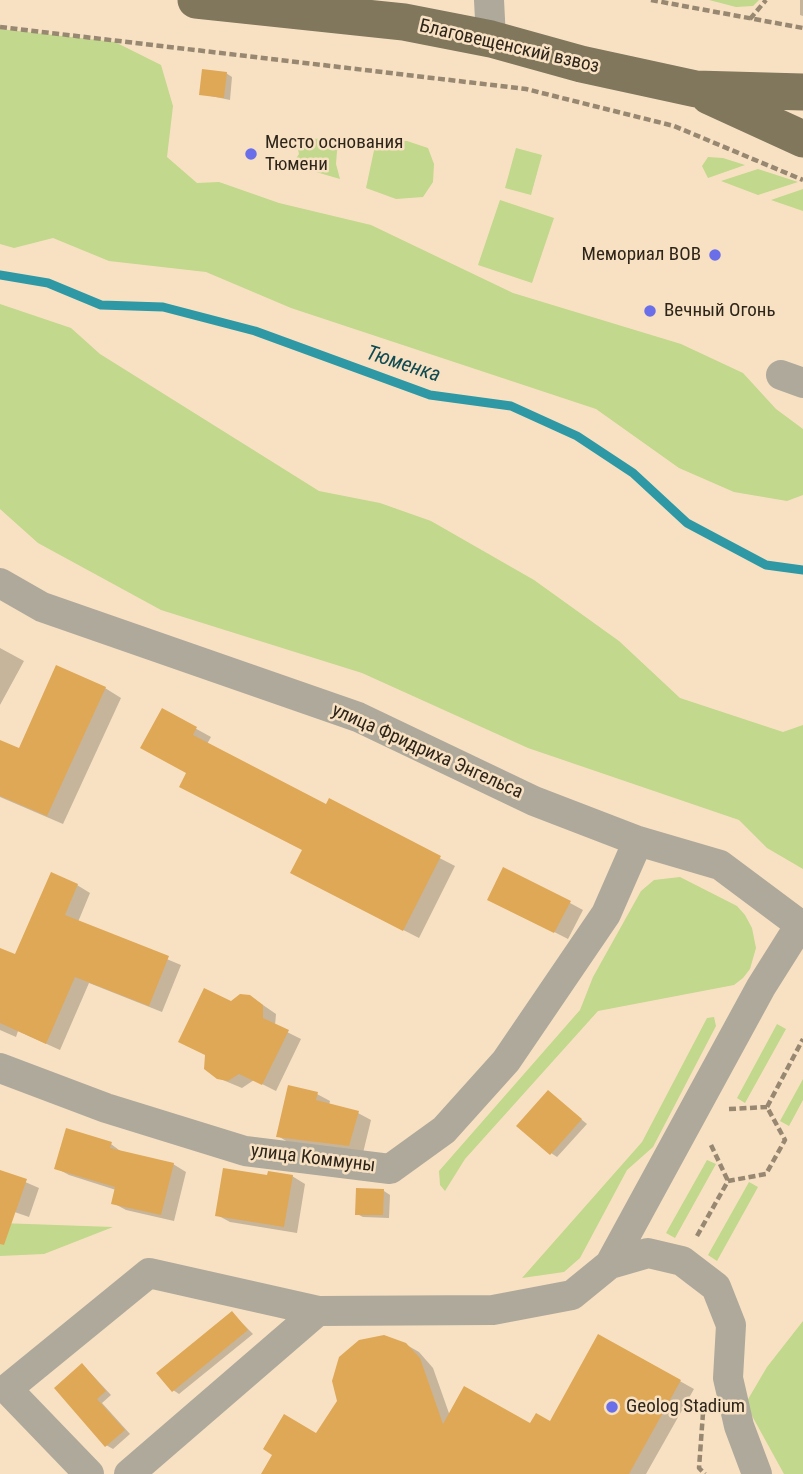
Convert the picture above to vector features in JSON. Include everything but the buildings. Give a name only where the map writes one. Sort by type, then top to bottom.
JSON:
[{"type":"main road","name":"Благовещенский взвоз","points":[[196,0],[404,22],[491,39],[581,64],[696,89]]},
{"type":"main road","points":[[696,89],[803,92]]},
{"type":"main road","points":[[696,89],[803,139]]},
{"type":"street","points":[[489,0],[491,39]]},
{"type":"street","name":"улица Фридриха Энгельса","points":[[0,583],[41,607],[358,717],[534,801],[638,841],[720,865],[802,926]]},
{"type":"street","name":"улица Коммуны","points":[[0,1068],[106,1108],[245,1151],[390,1169],[444,1130],[506,1060],[606,914],[638,841]]},
{"type":"street","points":[[89,1474],[7,1389],[149,1272],[318,1311],[493,1310],[572,1295],[610,1264],[761,987],[802,926]]},
{"type":"street","points":[[610,1264],[648,1253],[682,1261],[716,1287],[731,1325],[728,1378],[738,1426],[757,1474]]},
{"type":"street","points":[[128,1474],[318,1311]]},
{"type":"path","points":[[651,0],[803,28]]},
{"type":"path","points":[[750,19],[766,0]]},
{"type":"path","points":[[0,27],[526,89],[674,126],[803,180]]},
{"type":"path","points":[[767,1107],[803,1040]]},
{"type":"path","points":[[725,1118],[730,1108],[767,1107]]},
{"type":"path","points":[[682,1261],[728,1181],[766,1174],[785,1140],[767,1107]]},
{"type":"path","points":[[715,1137],[710,1147],[728,1181]]},
{"type":"path","points":[[704,1403],[699,1468],[705,1474]]},
{"type":"green space","points":[[709,0],[759,0],[753,6],[736,7]]},
{"type":"green space","points":[[0,29],[115,42],[161,65],[173,106],[167,157],[197,183],[219,182],[279,203],[371,225],[513,293],[681,344],[743,373],[776,409],[803,429],[803,495],[787,501],[734,492],[679,468],[596,409],[291,308],[206,272],[109,261],[53,238],[14,248],[0,244]]},
{"type":"green space","points":[[344,137],[337,151],[336,164],[340,179],[292,165],[299,154],[296,140]]},
{"type":"green space","points":[[376,141],[407,141],[428,148],[434,164],[433,182],[423,197],[396,199],[366,188]]},
{"type":"green space","points":[[516,148],[542,155],[531,195],[505,188]]},
{"type":"green space","points":[[708,157],[723,158],[745,165],[708,178],[702,166]]},
{"type":"green space","points":[[758,169],[798,182],[758,195],[721,181]]},
{"type":"green space","points":[[803,189],[803,211],[771,200]]},
{"type":"green space","points":[[500,200],[554,218],[532,283],[478,265]]},
{"type":"green space","points":[[0,304],[71,328],[100,354],[319,491],[380,503],[431,521],[534,580],[619,641],[680,698],[783,732],[803,725],[803,869],[767,848],[739,820],[528,748],[362,673],[161,610],[38,543],[0,509]]},
{"type":"green space","points":[[680,877],[737,906],[745,915],[752,928],[756,948],[750,969],[734,985],[598,1011],[465,1159],[445,1191],[440,1185],[439,1171],[580,1010],[593,977],[641,891],[654,880]]},
{"type":"green space","points":[[714,1017],[716,1026],[653,1147],[627,1170],[580,1258],[564,1272],[522,1278],[642,1142],[707,1018]]},
{"type":"green space","points":[[777,1024],[786,1029],[745,1103],[737,1098]]},
{"type":"green space","points":[[803,1079],[803,1100],[789,1126],[780,1121]]},
{"type":"green space","points":[[707,1160],[716,1164],[675,1238],[666,1233]]},
{"type":"green space","points":[[749,1182],[758,1187],[717,1261],[708,1255]]},
{"type":"green space","points":[[0,1223],[113,1227],[44,1254],[0,1256]]},
{"type":"green space","points":[[803,1321],[803,1474],[784,1474],[751,1414],[747,1401],[767,1367]]},
{"type":"waterway","name":"Тюменка","points":[[0,275],[48,283],[101,305],[163,307],[255,331],[430,395],[511,406],[577,436],[633,473],[687,523],[766,565],[803,570]]},
{"type":"place","name":"Место основания Тюмени","points":[[251,154]]},
{"type":"place","name":"Мемориал ВОВ","points":[[715,255]]},
{"type":"place","name":"Вечный Огонь","points":[[650,311]]},
{"type":"place","name":"Geolog Stadium","points":[[612,1407]]}]
